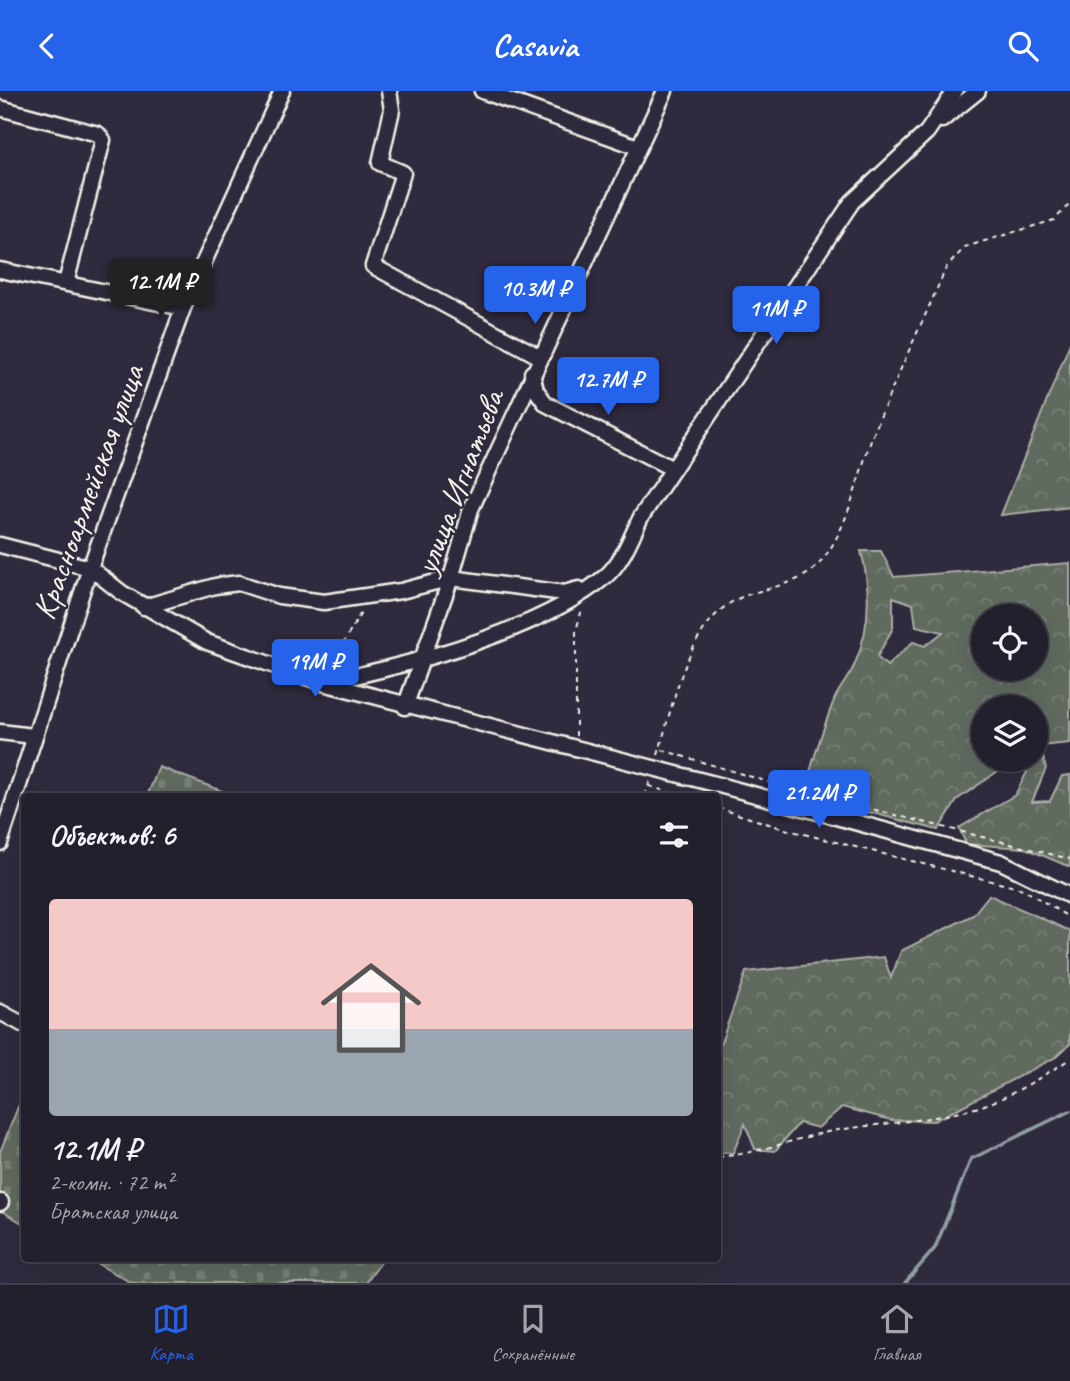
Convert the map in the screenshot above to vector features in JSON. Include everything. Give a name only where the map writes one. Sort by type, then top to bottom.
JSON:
[{"type":"street","name":"Красноармейская улица","points":[[0,843],[90,568],[183,308],[282,91]]},
{"type":"street","points":[[389,91],[392,110],[380,163],[403,173],[373,266],[540,357]]},
{"type":"street","points":[[482,91],[638,147]]},
{"type":"street","name":"улица Игнатьева","points":[[405,707],[451,578],[471,509],[665,91]]},
{"type":"street","points":[[927,132],[955,91]]},
{"type":"street","points":[[323,683],[423,657],[527,623],[560,607],[606,576],[621,559],[641,517],[852,202],[927,132],[978,91]]},
{"type":"street","points":[[0,107],[99,134],[103,140],[66,283]]},
{"type":"street","points":[[0,270],[183,308]]},
{"type":"street","points":[[532,373],[536,390],[546,404],[673,469]]},
{"type":"street","points":[[0,545],[90,568],[144,607],[207,642],[323,683],[405,707],[576,747],[1001,862],[1070,896]]},
{"type":"street","points":[[144,607],[215,586],[239,583],[279,596],[324,602],[451,578],[564,593],[587,588]]},
{"type":"street","points":[[0,732],[33,736]]},
{"type":"street","points":[[0,1012],[21,1023]]},
{"type":"path","points":[[646,793],[677,690],[701,632],[719,609],[740,598],[802,577],[818,565],[841,530],[872,438],[946,268],[965,247],[1054,220],[1070,204]]},
{"type":"path","points":[[576,747],[576,631],[587,588]]},
{"type":"path","points":[[323,683],[333,659],[371,595]]},
{"type":"path","points":[[660,749],[792,789],[1070,859]]},
{"type":"path","points":[[648,786],[670,793]]},
{"type":"path","points":[[721,809],[788,830],[1023,889],[1070,918]]},
{"type":"path","points":[[721,1157],[744,1155],[836,1131],[892,1125],[977,1108],[1035,1081],[1070,1059]]},
{"type":"green space","points":[[1070,343],[1070,507],[1001,515]]},
{"type":"green space","points":[[861,551],[881,551],[894,577],[1070,563],[1070,743],[1048,745],[1048,695],[971,695],[971,772],[997,772],[958,799],[938,830],[803,795],[830,710],[860,652],[868,608],[867,580]],"holes":[[[893,597],[913,604],[916,626],[943,632],[925,646],[913,642],[887,666],[877,657],[893,628]]]},
{"type":"green space","points":[[159,767],[227,793],[148,793]]},
{"type":"green space","points":[[1027,772],[1044,772],[1032,802],[1050,801],[1062,776],[1070,775],[1070,867],[1025,848],[966,844],[959,828],[1015,795]]},
{"type":"green space","points":[[989,895],[1070,931],[1070,1044],[1056,1057],[934,1121],[891,1120],[842,1107],[818,1128],[799,1123],[775,1151],[755,1149],[745,1124],[733,1153],[721,1153],[721,1043],[746,972],[884,957],[891,978],[901,951],[973,915]]},
{"type":"green space","points":[[21,1100],[21,1222],[0,1210],[0,1152]]},
{"type":"green space","points":[[94,1262],[381,1262],[366,1283],[132,1283]]},
{"type":"waterway","points":[[905,1283],[935,1248],[971,1159],[1070,1111]]}]
